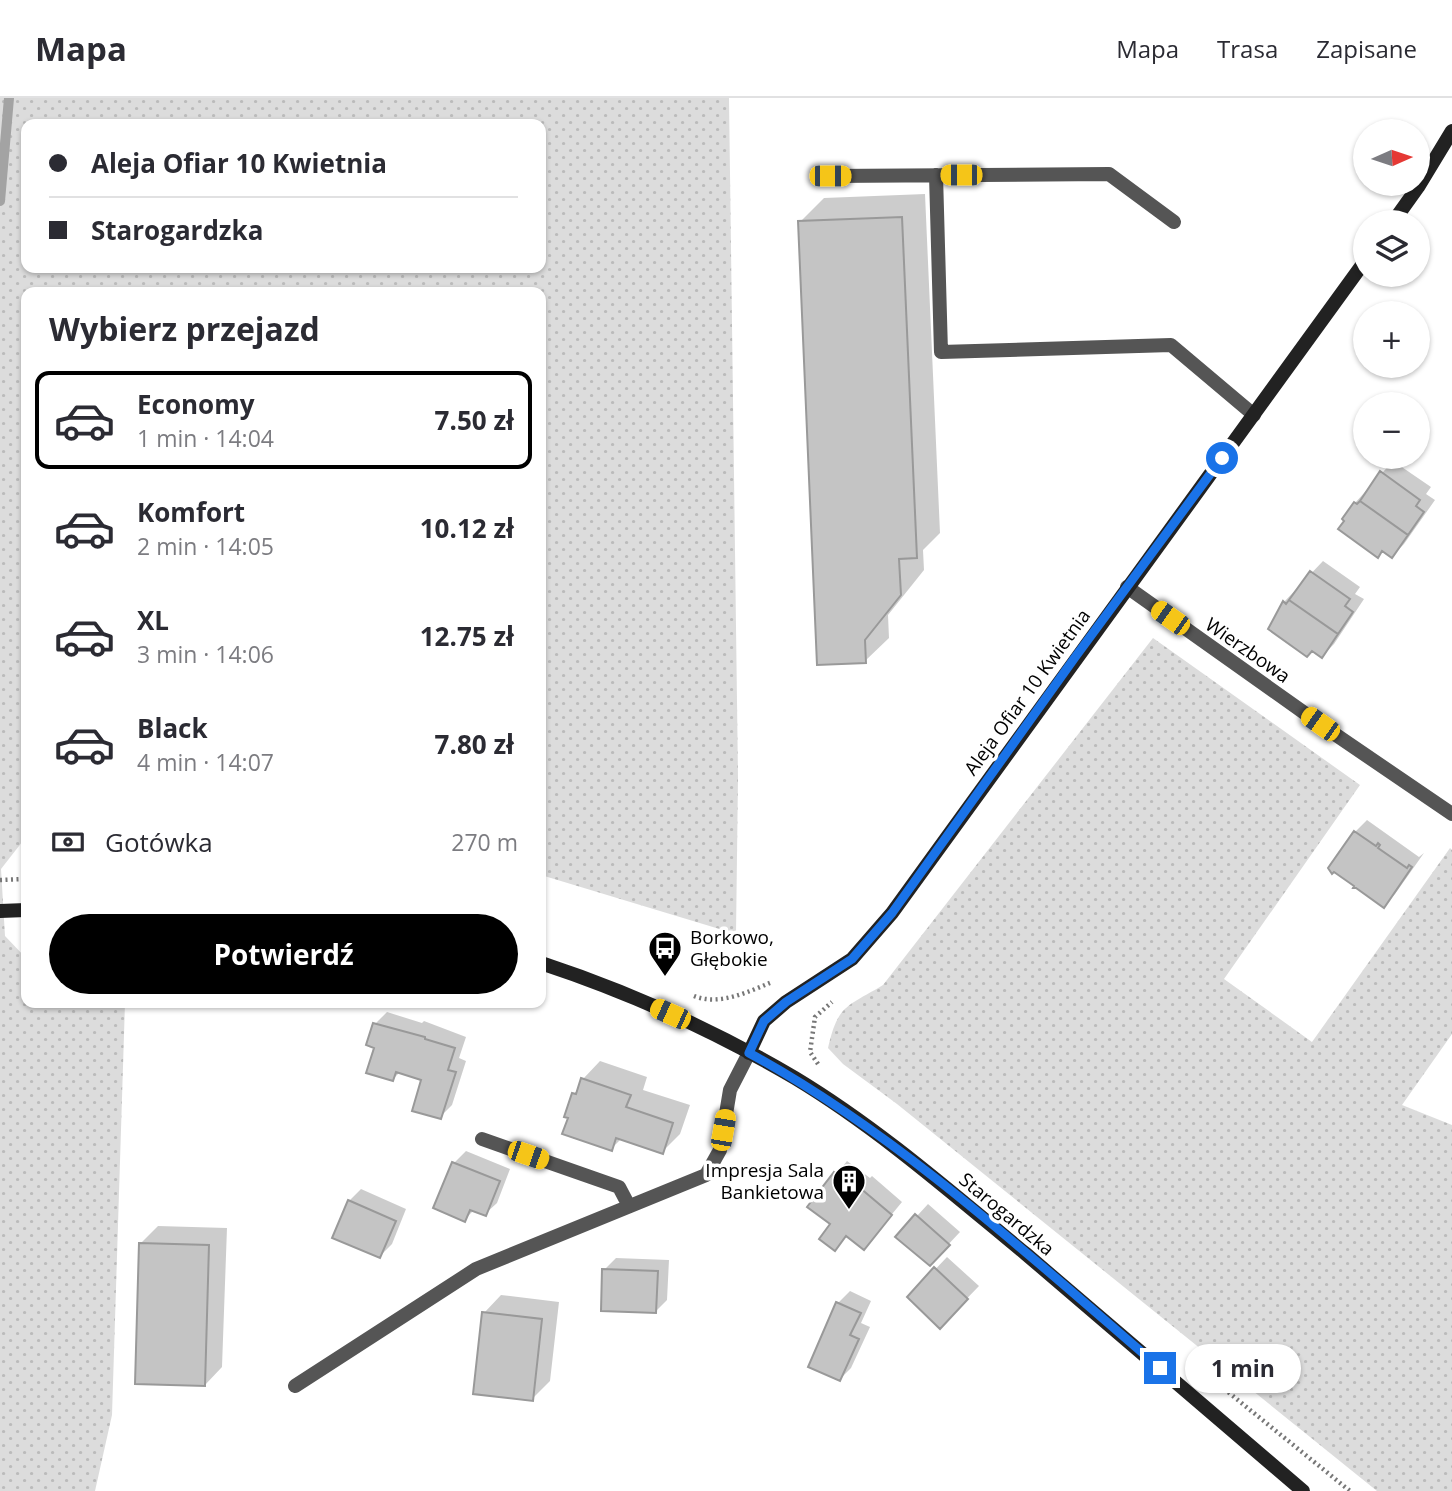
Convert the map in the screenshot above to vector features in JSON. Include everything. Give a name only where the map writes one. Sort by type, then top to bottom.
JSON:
[{"type":"street","points":[[1402,210],[1452,131]]},
{"type":"street","points":[[830,176],[1109,174],[1174,222]]},
{"type":"street","points":[[936,175],[941,352],[1171,345],[1254,415]]},
{"type":"street","name":"Aleja Ofiar 10 Kwietnia","points":[[749,1053],[764,1021],[786,1002],[852,959],[892,913],[1353,278]]},
{"type":"street","name":"Wierzbowa","points":[[1126,587],[1452,814]]},
{"type":"street","points":[[1,910],[21,910]]},
{"type":"street","name":"Starogardzka","points":[[546,965],[597,981],[695,1025],[749,1053],[837,1105],[950,1191],[1303,1491]]},
{"type":"street","points":[[295,1386],[476,1269],[706,1175],[720,1150],[730,1090],[749,1053]]},
{"type":"street","points":[[482,1139],[619,1188],[628,1206]]},
{"type":"path","points":[[0,880],[21,879]]},
{"type":"path","points":[[692,995],[704,1000],[731,998],[780,978]]},
{"type":"path","points":[[1200,1369],[1350,1491]]},
{"type":"shaded area","points":[[0,98],[729,98],[738,777],[736,934],[546,877],[546,287],[21,287],[21,843],[1,869],[5,936],[21,953],[21,1008],[125,1008],[112,1415],[95,1491],[0,1491]]},
{"type":"shaded area","points":[[1153,638],[1360,785],[1224,979],[1312,1042],[1450,848],[1452,850],[1452,1034],[1402,1105],[1452,1125],[1452,1491],[1377,1491],[897,1104],[843,1064],[828,1048],[840,1015],[852,1003],[883,985]]},
{"type":"building","points":[[902,217],[917,558],[899,559],[901,595],[865,640],[866,663],[817,665],[798,221]]},
{"type":"building","points":[[1380,471],[1420,500],[1416,506],[1424,512],[1408,535],[1360,501]]},
{"type":"building","points":[[1360,501],[1408,535],[1392,558],[1382,551],[1378,558],[1338,529],[1354,502],[1357,504]]},
{"type":"building","points":[[1310,571],[1350,599],[1345,606],[1353,612],[1338,634],[1289,600]]},
{"type":"building","points":[[1289,600],[1338,634],[1322,658],[1312,651],[1307,657],[1268,629],[1283,601],[1286,604]]},
{"type":"building","points":[[1354,831],[1376,846],[1378,843],[1378,848],[1407,868],[1409,865],[1412,867],[1384,908],[1334,872],[1332,874],[1328,868]]},
{"type":"building","points":[[373,1023],[455,1048],[448,1070],[456,1072],[441,1119],[412,1111],[421,1080],[396,1072],[393,1081],[366,1073],[374,1048],[366,1045]]},
{"type":"building","points":[[581,1078],[631,1095],[626,1107],[673,1123],[663,1154],[616,1138],[612,1151],[562,1134],[572,1093],[576,1094]]},
{"type":"building","points":[[452,1162],[500,1181],[486,1216],[470,1210],[465,1222],[433,1208]]},
{"type":"building","name":"Impresja Sala Bankietowa","points":[[834,1172],[857,1189],[859,1187],[892,1215],[864,1250],[846,1236],[835,1251],[819,1239],[830,1224],[807,1207]]},
{"type":"building","points":[[348,1200],[396,1221],[380,1258],[332,1238]]},
{"type":"building","points":[[915,1214],[950,1245],[930,1266],[895,1237]]},
{"type":"building","points":[[139,1243],[209,1245],[205,1386],[135,1384]]},
{"type":"building","points":[[934,1267],[968,1299],[940,1329],[907,1297]]},
{"type":"building","points":[[602,1269],[658,1271],[656,1313],[601,1311]]},
{"type":"building","points":[[836,1302],[861,1313],[850,1335],[859,1339],[840,1381],[808,1367]]},
{"type":"building","points":[[482,1312],[542,1319],[533,1401],[473,1394]]},
{"type":"waterway","points":[[0,201],[9,98]]},
{"type":"place","name":"Borkowo, Głębokie","points":[[665,978]]},
{"type":"place","name":"Impresja Sala Bankietowa","points":[[849,1211]]},
{"type":"route","points":[[1160,1368],[950,1191],[837,1105],[749,1053],[764,1021],[786,1002],[852,959],[892,913],[1222,458]]}]
